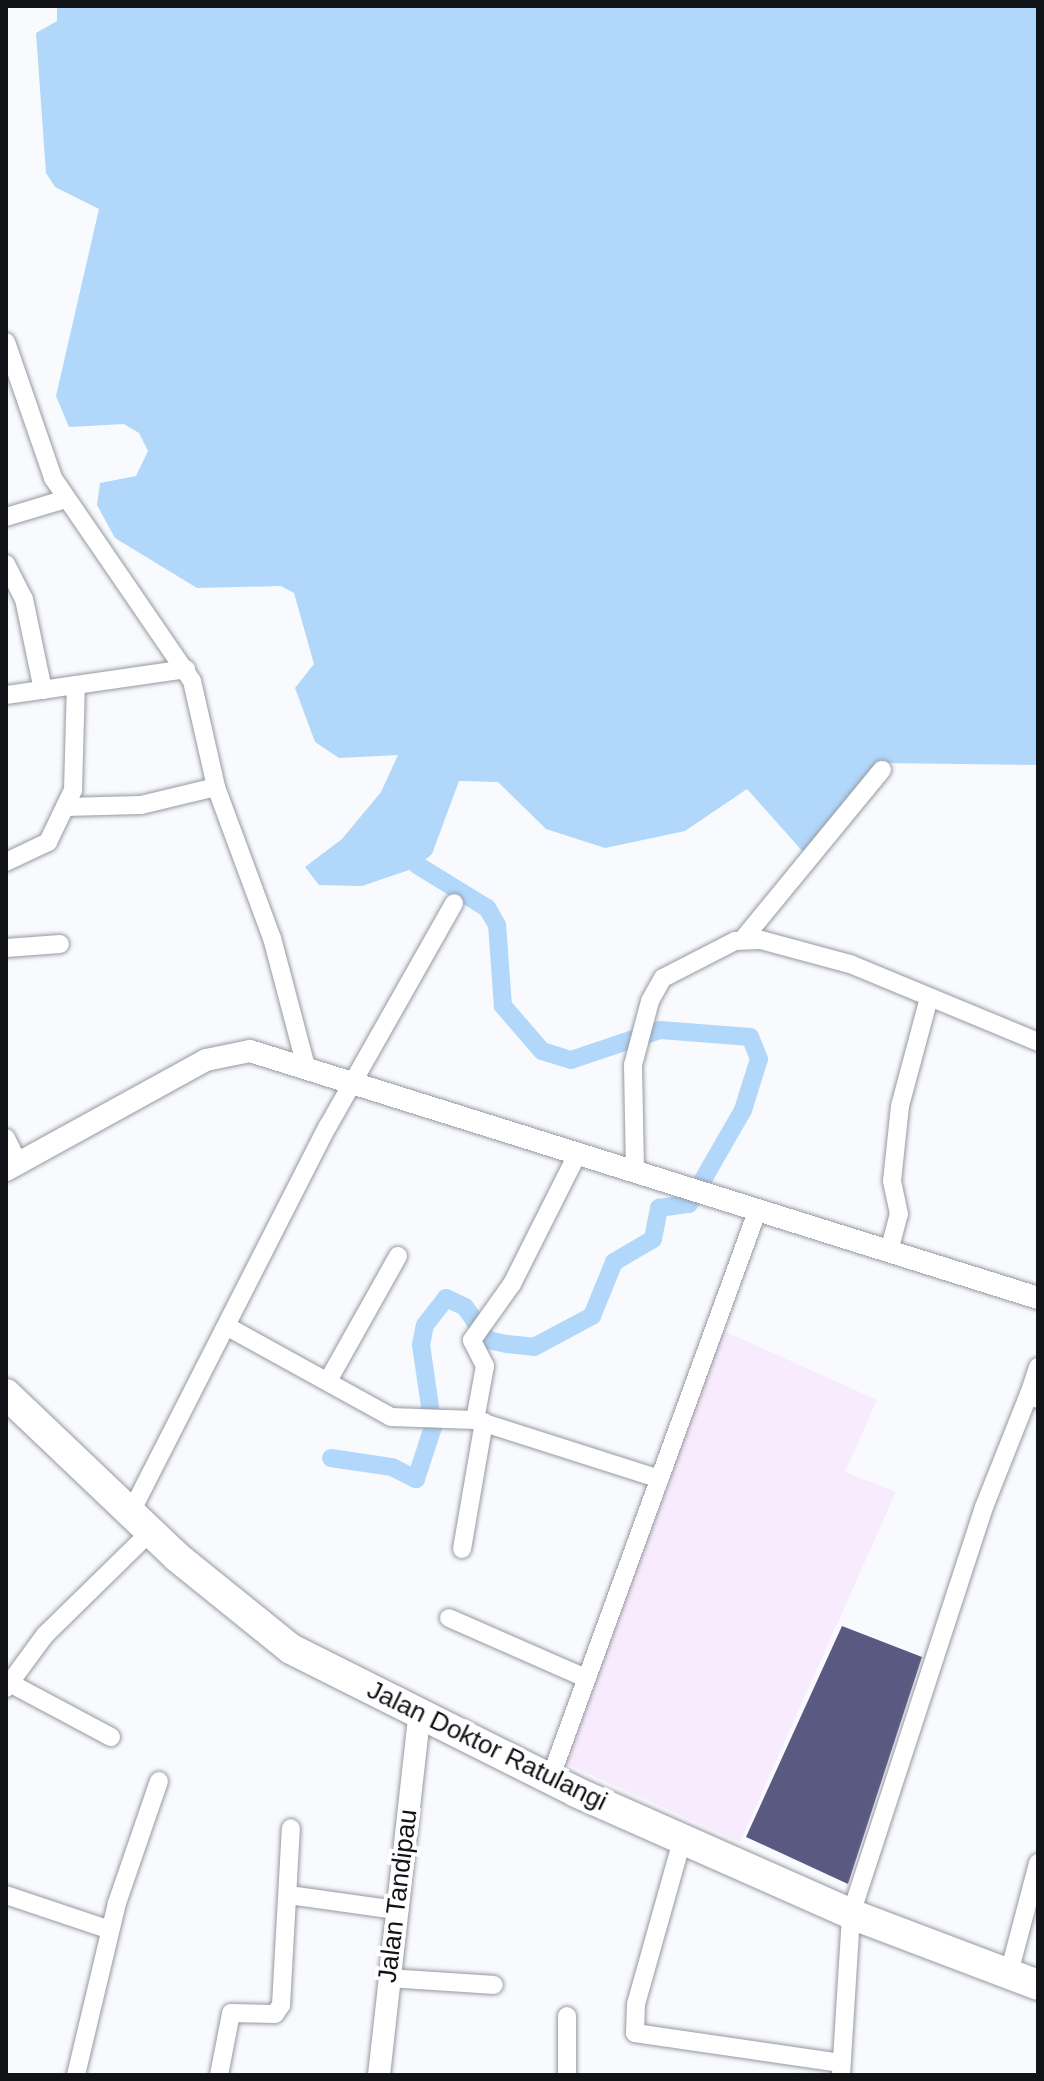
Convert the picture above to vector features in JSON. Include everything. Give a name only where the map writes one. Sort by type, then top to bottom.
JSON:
[{"type":"highway","name":"Jalan Doktor Ratulangi","points":[[6,1394],[140,1523],[264,1630],[419,1717],[550,1779],[851,1914],[1038,1985]]},
{"type":"street","points":[[6,342],[43,459],[66,499],[186,669],[216,787],[272,938],[306,1067]]},
{"type":"street","points":[[6,517],[66,499]]},
{"type":"street","points":[[6,564],[24,599],[43,690]]},
{"type":"street","points":[[6,695],[186,669]]},
{"type":"street","points":[[6,862],[41,849],[65,807],[75,772],[76,685]]},
{"type":"street","points":[[635,1170],[635,1055],[642,1024],[663,978],[743,939],[882,770]]},
{"type":"street","points":[[65,807],[141,805],[216,787]]},
{"type":"street","points":[[111,1737],[7,1684],[140,1523],[228,1327],[354,1081],[454,903]]},
{"type":"street","points":[[743,939],[850,964],[1038,1042]]},
{"type":"street","points":[[6,948],[60,944]]},
{"type":"street","points":[[889,1251],[899,1214],[892,1181],[900,1106],[929,998]]},
{"type":"street","points":[[6,1138],[12,1166],[218,1054],[250,1051],[354,1081],[1038,1298]]},
{"type":"street","points":[[462,1549],[485,1366],[472,1340],[520,1271],[578,1153]]},
{"type":"street","points":[[550,1779],[758,1209]]},
{"type":"street","points":[[329,1379],[398,1256]]},
{"type":"street","points":[[228,1327],[329,1379],[391,1417],[479,1421],[660,1479]]},
{"type":"street","points":[[683,1837],[636,2004],[635,2033],[841,2069],[851,1914],[984,1507],[1034,1396],[1038,1367]]},
{"type":"street","points":[[449,1618],[586,1678]]},
{"type":"street","name":"Jalan Tandipau","points":[[379,2075],[419,1717]]},
{"type":"street","points":[[76,2075],[110,1930],[159,1781]]},
{"type":"street","points":[[219,2075],[231,2013],[278,2012],[289,1895],[291,1828]]},
{"type":"street","points":[[1009,1973],[1038,1863]]},
{"type":"street","points":[[6,1895],[110,1930]]},
{"type":"street","points":[[289,1895],[396,1910]]},
{"type":"street","points":[[389,1978],[494,1985]]},
{"type":"street","points":[[567,2016],[567,2075]]},
{"type":"shaded area","points":[[722,1330],[877,1400],[845,1472],[896,1492],[740,1842],[564,1763]]},
{"type":"water","points":[[57,6],[1038,6],[1038,765],[885,763],[805,854],[747,789],[685,831],[605,848],[546,829],[498,782],[459,781],[432,854],[415,868],[362,886],[319,885],[305,867],[342,839],[381,792],[398,755],[339,758],[315,742],[295,688],[314,664],[294,593],[281,586],[197,588],[115,538],[97,505],[100,483],[136,476],[148,451],[139,433],[124,424],[69,427],[56,396],[99,209],[55,187],[46,173],[36,33],[57,21]]},
{"type":"building","points":[[842,1626],[922,1657],[848,1884],[746,1837]]},
{"type":"waterway","points":[[331,1458],[392,1467],[416,1479],[433,1427],[421,1345],[425,1325],[446,1298],[465,1307],[488,1340],[507,1344],[534,1347],[592,1316],[614,1262],[653,1239],[659,1208],[689,1204],[743,1110],[759,1059],[750,1037],[660,1030],[571,1060],[542,1051],[503,1006],[497,925],[487,908],[417,865]]}]
